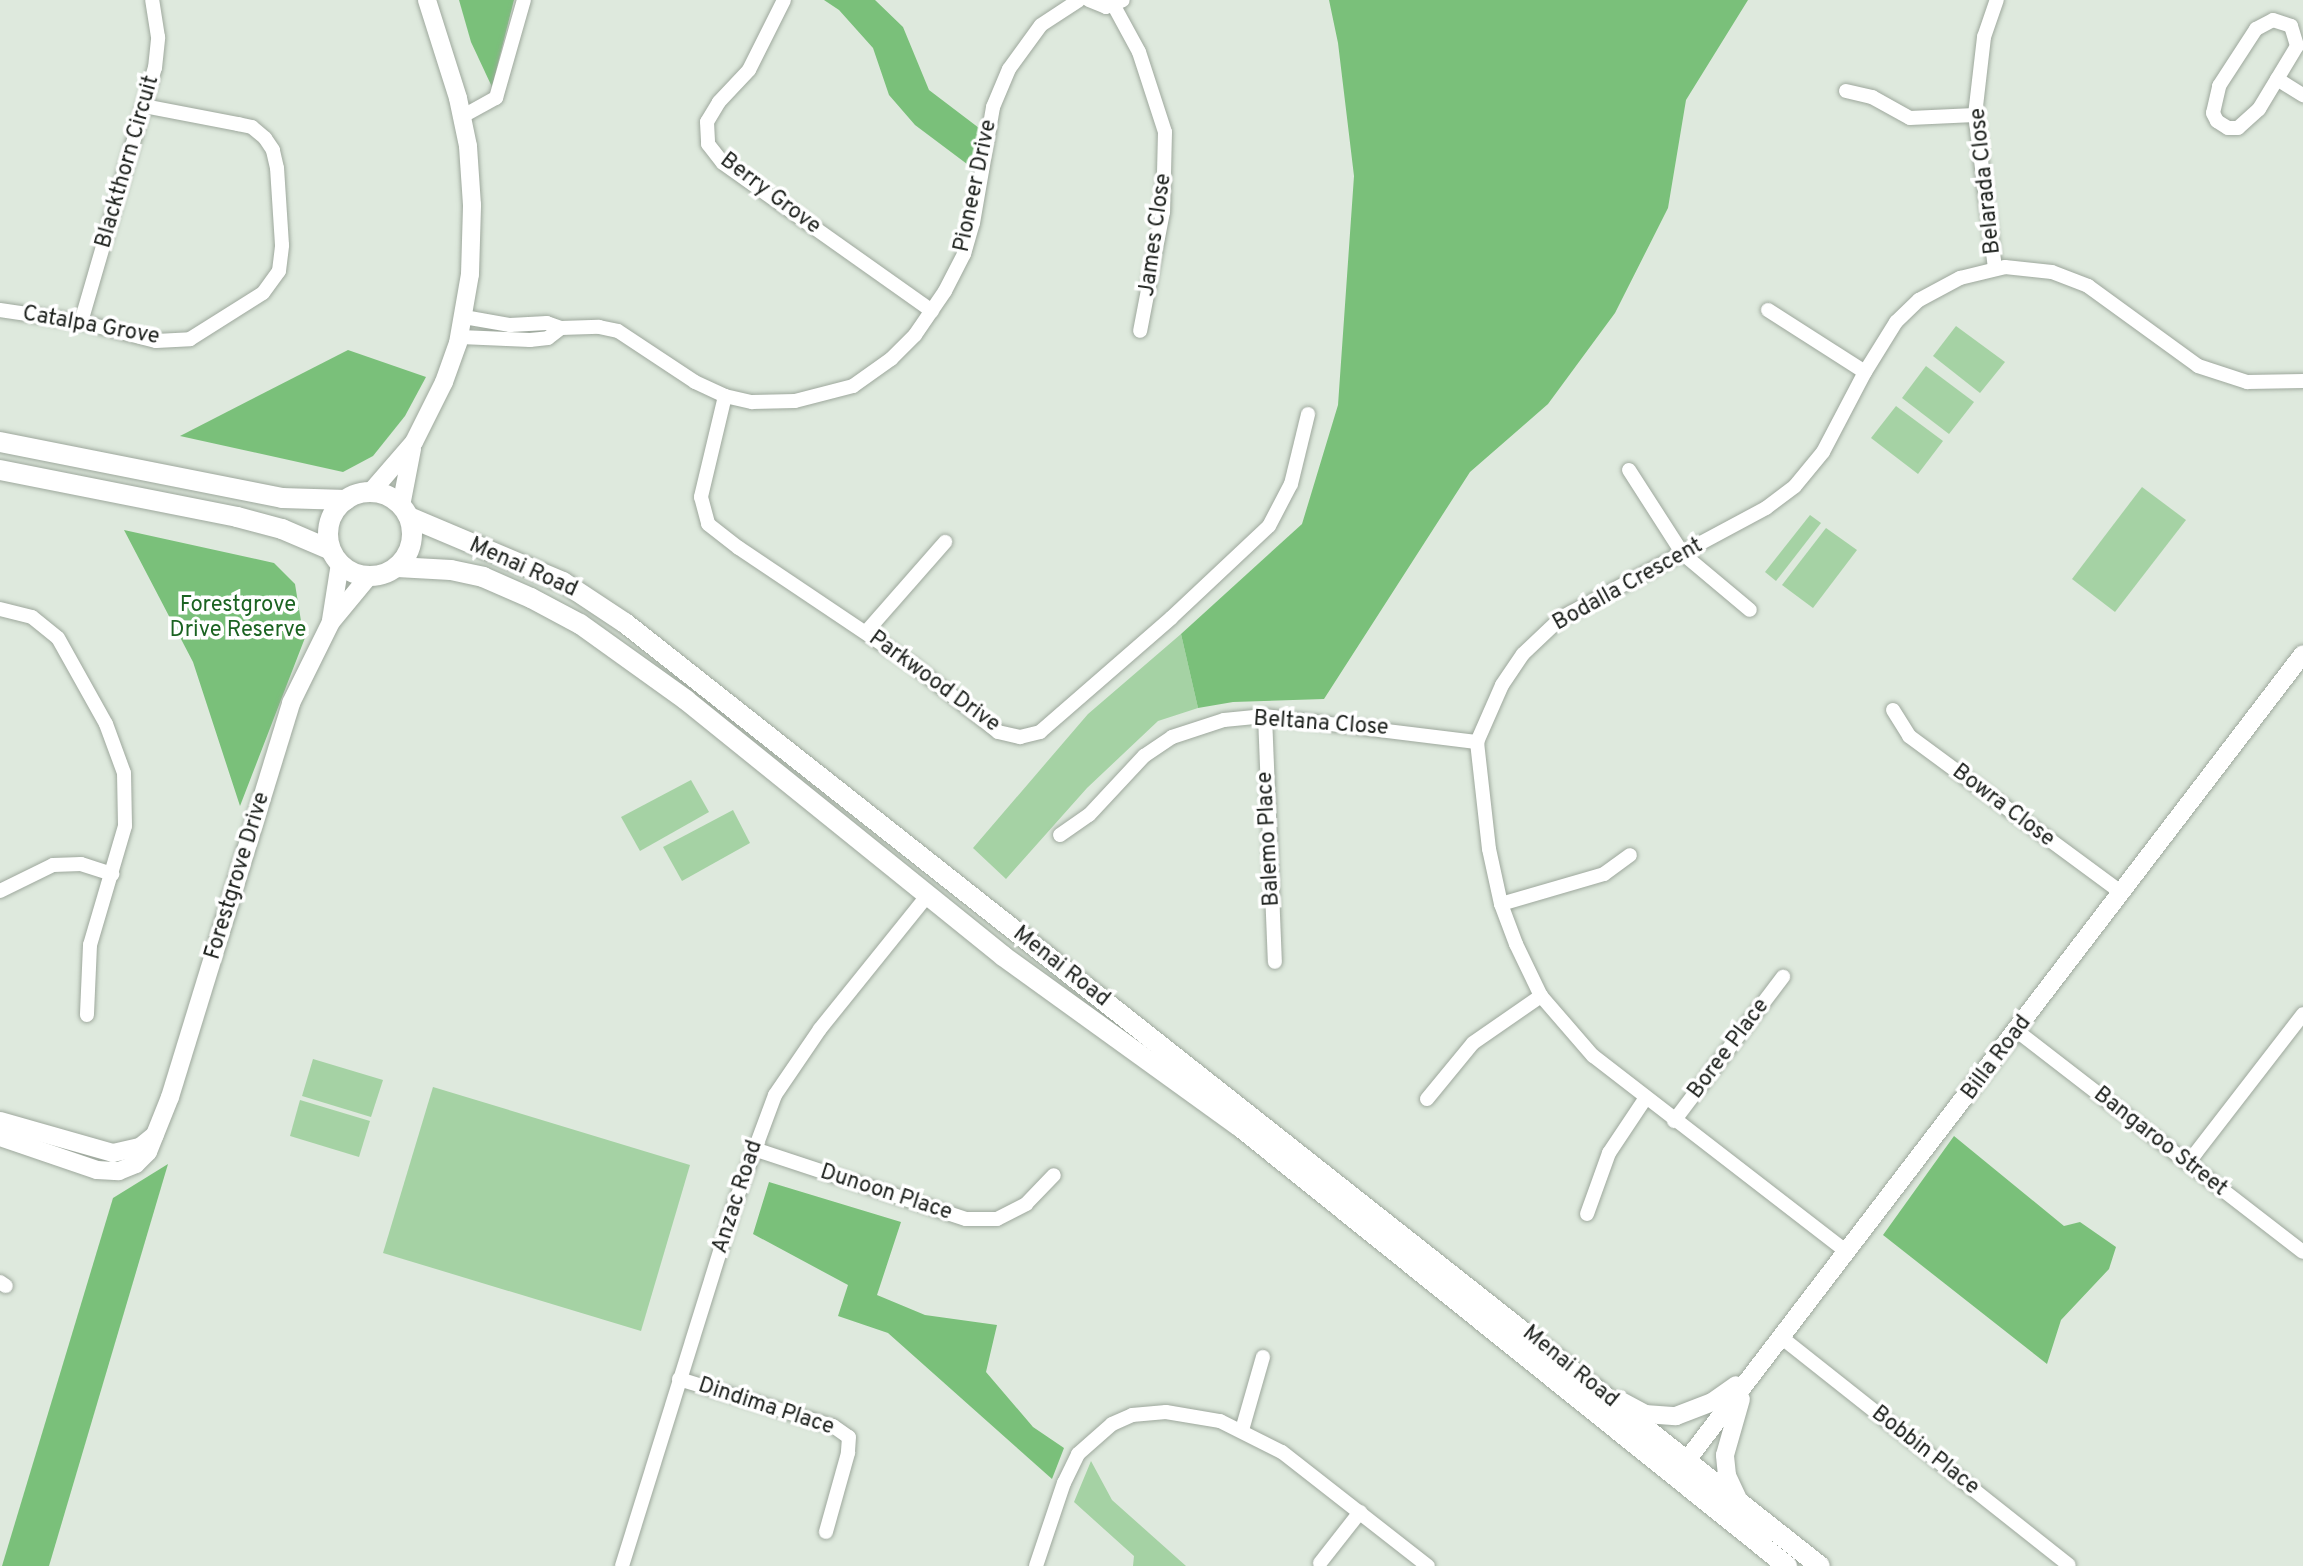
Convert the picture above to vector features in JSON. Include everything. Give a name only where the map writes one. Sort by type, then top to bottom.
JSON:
[{"type":"main road","points":[[0,442],[282,498],[346,500],[370,493],[389,496],[405,512],[412,543],[397,567],[385,574],[358,575],[335,557],[282,529],[237,517],[0,470]]},
{"type":"main road","points":[[335,557],[328,532],[332,518],[346,500]]},
{"type":"main road","name":"Menai Road","points":[[405,512],[563,582],[625,623],[1820,1566]]},
{"type":"main road","name":"Menai Road","points":[[397,567],[451,570],[483,577],[531,598],[580,624],[686,700],[1003,956],[1239,1126],[1787,1566]]},
{"type":"main road","name":"Anzac Road","points":[[927,896],[945,876]]},
{"type":"main road","name":"Menai Road","points":[[1623,1433],[1662,1457],[1687,1460]]},
{"type":"main road","name":"Menai Road","points":[[1687,1460],[1698,1485],[1740,1528]]},
{"type":"street","name":"Blackthorn Circuit","points":[[81,322],[155,68],[158,37],[152,0]]},
{"type":"street","points":[[370,493],[414,442],[444,382],[460,337],[470,274],[472,205],[463,116],[427,0]]},
{"type":"street","points":[[463,116],[496,98],[524,0]]},
{"type":"street","name":"Berry Grove","points":[[784,0],[749,70],[719,102],[707,122],[708,144],[723,163],[932,311]]},
{"type":"street","name":"Pioneer Drive","points":[[464,317],[510,325],[547,323],[561,328],[599,327],[618,331],[695,382],[725,396],[752,402],[795,401],[853,386],[891,359],[932,311],[964,254],[973,223],[993,107],[1009,69],[1041,25],[1079,0]]},
{"type":"street","points":[[1089,0],[1098,6],[1118,3]]},
{"type":"street","name":"Belarada Close","points":[[1995,268],[1975,115],[1984,37],[1997,0]]},
{"type":"street","name":"James Close","points":[[1118,3],[1139,52],[1165,132],[1163,212],[1140,331]]},
{"type":"street","points":[[2273,20],[2291,26],[2297,46],[2277,79],[2249,121],[2238,128],[2228,128],[2217,121],[2213,113],[2219,86],[2256,29],[2273,20]]},
{"type":"street","points":[[2277,79],[2303,95]]},
{"type":"street","points":[[1846,91],[1872,97],[1910,118],[1975,115]]},
{"type":"street","name":"Catalpa Grove","points":[[0,310],[81,322],[156,341],[190,339],[263,293],[279,271],[282,245],[277,168],[273,150],[265,138],[252,127],[144,106]]},
{"type":"street","name":"Bodalla Crescent","points":[[1477,742],[1502,685],[1541,635],[1561,618],[1766,508],[1795,486],[1823,452],[1865,372],[1896,322],[1919,300],[1960,278],[1995,268],[2025,268],[2074,279],[2198,366],[2247,382],[2303,381]]},
{"type":"street","points":[[1768,310],[1865,372]]},
{"type":"street","name":"Pioneer Drive","points":[[460,337],[530,340],[548,338],[561,328]]},
{"type":"street","name":"Parkwood Drive","points":[[725,396],[701,497],[708,524],[866,632],[998,732],[1020,737],[1040,732],[1171,618],[1269,526],[1291,484],[1308,414]]},
{"type":"street","points":[[405,512],[414,442]]},
{"type":"street","points":[[1629,470],[1683,554],[1750,610]]},
{"type":"street","points":[[866,632],[945,542]]},
{"type":"street","points":[[331,622],[335,557]]},
{"type":"street","points":[[331,622],[369,576]]},
{"type":"street","points":[[0,609],[32,617],[50,629],[106,724],[124,773],[125,826],[90,945],[87,1015]]},
{"type":"street","name":"Forestgrove Drive","points":[[158,1134],[291,703],[331,622]]},
{"type":"street","name":"Billa Road","points":[[1687,1460],[2303,654]]},
{"type":"street","name":"Bowra Close","points":[[1893,710],[1909,736],[2122,893]]},
{"type":"street","name":"Beltana Close","points":[[1060,835],[1089,815],[1144,756],[1172,737],[1224,720],[1265,716],[1477,742]]},
{"type":"street","name":"Balemo Place","points":[[1265,716],[1275,962]]},
{"type":"street","points":[[1477,742],[1489,849],[1501,904],[1541,996],[1593,1056],[1847,1252]]},
{"type":"street","points":[[1501,904],[1604,874],[1630,855]]},
{"type":"street","points":[[0,891],[53,865],[81,864],[112,874]]},
{"type":"street","name":"Anzac Road","points":[[622,1566],[754,1149],[787,1074],[927,896]]},
{"type":"street","name":"Boree Place","points":[[1674,1121],[1783,977]]},
{"type":"street","points":[[1427,1099],[1473,1043],[1541,996]]},
{"type":"street","points":[[2188,1163],[2303,1014]]},
{"type":"street","name":"Bangaroo Street","points":[[2017,1031],[2303,1252]]},
{"type":"street","points":[[1587,1214],[1609,1153],[1645,1099]]},
{"type":"street","points":[[0,1121],[113,1153],[140,1147],[158,1134]]},
{"type":"street","points":[[0,1137],[97,1170],[119,1171],[136,1164],[158,1134]]},
{"type":"street","name":"Dunoon Place","points":[[754,1149],[966,1219],[997,1219],[1026,1204],[1054,1175]]},
{"type":"street","name":"Bobbin Place","points":[[1781,1337],[2069,1565]]},
{"type":"street","points":[[1242,1430],[1263,1357]]},
{"type":"street","points":[[1579,1374],[1645,1414],[1668,1417],[1692,1412],[1712,1402],[1764,1358]]},
{"type":"street","points":[[1738,1499],[1727,1475],[1728,1441],[1742,1395],[1764,1358]]},
{"type":"street","name":"Dindima Place","points":[[679,1379],[833,1426],[849,1437],[848,1453],[826,1532]]},
{"type":"street","points":[[1036,1566],[1064,1483],[1078,1454],[1112,1424],[1132,1415],[1166,1412],[1220,1421],[1282,1452],[1428,1566]]},
{"type":"street","points":[[1320,1563],[1360,1512]]},
{"type":"green space","points":[[459,0],[514,0],[492,87],[471,42]]},
{"type":"green space","points":[[824,0],[875,0],[903,27],[929,90],[979,128],[971,167],[915,125],[889,95],[873,48],[839,10]]},
{"type":"green space","points":[[1329,0],[1748,0],[1686,100],[1668,208],[1615,313],[1548,404],[1470,472],[1324,699],[1233,702],[1198,708],[1181,634],[1302,524],[1338,405],[1354,176],[1338,43]]},
{"type":"green space","points":[[1956,326],[2005,362],[1980,393],[1933,356]]},
{"type":"green space","points":[[348,350],[426,377],[405,416],[373,456],[343,472],[180,436]]},
{"type":"green space","points":[[1926,366],[1974,402],[1949,434],[1902,398]]},
{"type":"green space","points":[[1896,406],[1943,441],[1918,474],[1871,438]]},
{"type":"green space","points":[[2142,487],[2186,520],[2115,612],[2072,579]]},
{"type":"green space","points":[[1810,515],[1821,523],[1776,581],[1765,572]]},
{"type":"green space","points":[[1826,528],[1857,550],[1813,608],[1782,585]]},
{"type":"green space","name":"Forestgrove Drive Reserve","points":[[124,530],[274,563],[295,584],[301,621],[308,630],[240,806],[193,662]]},
{"type":"green space","points":[[1181,634],[1198,708],[1158,721],[1087,788],[1006,879],[973,848],[1088,714]]},
{"type":"green space","points":[[691,780],[709,812],[640,851],[621,817]]},
{"type":"green space","points":[[733,810],[750,843],[682,881],[663,847]]},
{"type":"green space","points":[[313,1059],[383,1080],[371,1117],[302,1096]]},
{"type":"green space","points":[[433,1087],[690,1165],[641,1331],[383,1253]]},
{"type":"green space","points":[[300,1100],[370,1121],[359,1157],[290,1136]]},
{"type":"green space","points":[[1954,1136],[2064,1226],[2080,1222],[2116,1247],[2109,1269],[2061,1320],[2047,1364],[1883,1235]]},
{"type":"green space","points":[[168,1164],[49,1566],[2,1566],[113,1198]]},
{"type":"green space","points":[[769,1182],[901,1222],[877,1295],[925,1315],[997,1325],[986,1372],[1033,1427],[1064,1448],[1052,1479],[888,1333],[838,1316],[848,1285],[753,1234]]},
{"type":"green space","points":[[1091,1461],[1112,1500],[1186,1566],[1133,1566],[1134,1556],[1074,1502]]}]
